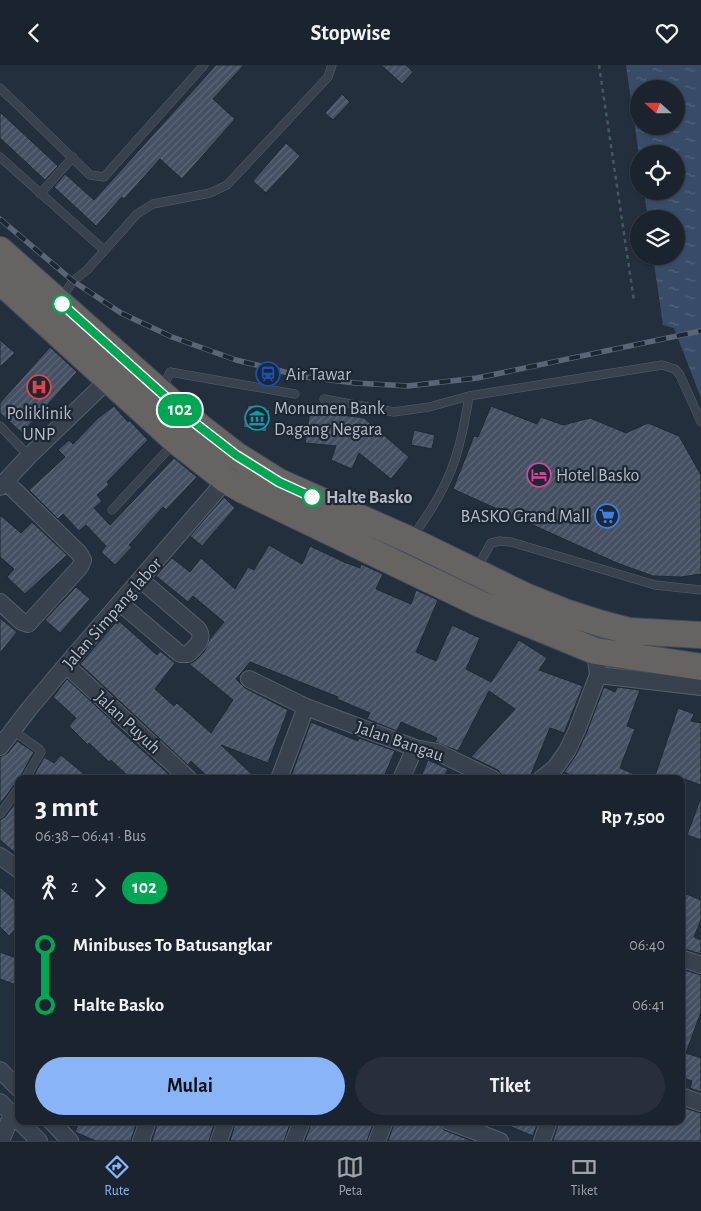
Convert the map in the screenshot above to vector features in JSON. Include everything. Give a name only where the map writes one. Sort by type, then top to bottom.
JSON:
[{"type":"highway","points":[[0,250],[196,424],[236,455],[279,482],[565,612],[629,631],[701,635]]},
{"type":"highway","points":[[0,281],[176,441],[226,480],[273,506],[478,603],[597,663],[701,667]]},
{"type":"street","points":[[0,602],[22,622],[31,623],[80,567],[83,560],[80,553],[2,484],[109,379]]},
{"type":"street","name":"Jalan Simpang labor","points":[[0,747],[66,665],[226,480]]},
{"type":"street","points":[[120,603],[180,654],[188,654],[201,640],[202,636],[198,629],[141,580]]},
{"type":"street","points":[[546,775],[555,768],[567,751],[577,730],[597,663],[701,687]]},
{"type":"street","name":"Jalan Puyuh","points":[[66,665],[186,775]]},
{"type":"street","name":"Jalan Bangau","points":[[248,679],[306,707],[414,747],[437,752],[485,775]]},
{"type":"street","points":[[280,775],[306,707]]},
{"type":"street","points":[[403,775],[414,747]]},
{"type":"street","points":[[0,856],[15,867]]},
{"type":"street","points":[[685,959],[701,965]]},
{"type":"street","points":[[0,1070],[15,1085]]},
{"type":"street","points":[[685,1097],[701,1103]]},
{"type":"street","points":[[2,1141],[12,1115]]},
{"type":"street","points":[[22,1125],[39,1141]]},
{"type":"street","points":[[55,1125],[68,1139]]},
{"type":"street","points":[[68,1139],[71,1125]]},
{"type":"street","points":[[141,1141],[147,1125]]},
{"type":"street","points":[[219,1141],[225,1125]]},
{"type":"street","points":[[294,1141],[300,1125]]},
{"type":"street","points":[[377,1141],[383,1125]]},
{"type":"street","points":[[458,1125],[500,1141]]},
{"type":"street","points":[[542,1141],[548,1125]]},
{"type":"lane","points":[[0,88],[90,175],[104,177],[204,65]]},
{"type":"lane","points":[[59,302],[73,281],[87,270],[137,214],[153,204],[210,193],[227,185],[328,77],[332,65]]},
{"type":"lane","points":[[0,157],[104,250]]},
{"type":"lane","points":[[40,194],[72,157]]},
{"type":"lane","points":[[324,399],[394,412],[429,407],[469,396],[662,365],[675,369],[680,375],[701,422]]},
{"type":"lane","points":[[161,393],[170,371],[295,394]]},
{"type":"lane","points":[[410,540],[442,493],[456,462],[464,431],[469,396]]},
{"type":"lane","points":[[0,426],[29,456]]},
{"type":"lane","points":[[112,510],[176,441]]},
{"type":"lane","points":[[475,571],[491,543],[500,541],[511,542],[655,585],[701,590]]},
{"type":"lane","points":[[12,730],[41,752],[27,775]]},
{"type":"lane","points":[[0,815],[15,794]]},
{"type":"path","points":[[599,65],[634,301]]},
{"type":"water","points":[[626,65],[701,65],[701,398],[674,328],[663,325],[654,265],[685,265],[685,210],[647,210],[645,200],[685,200],[685,145],[638,145],[636,135],[685,135],[685,80],[630,80],[630,93]]},
{"type":"building","points":[[216,65],[244,65],[213,99],[235,119],[182,179],[160,159],[124,199],[122,197],[96,226],[54,187],[65,174],[94,200]]},
{"type":"building","points":[[381,65],[406,65],[413,72],[402,84]]},
{"type":"building","points":[[342,94],[350,102],[333,120],[325,113]]},
{"type":"building","points":[[0,112],[58,166],[45,180],[0,138]]},
{"type":"building","points":[[286,143],[300,156],[266,193],[253,181]]},
{"type":"building","points":[[0,340],[15,353],[0,367]]},
{"type":"building","name":"Poliklinik UNP","points":[[50,347],[77,372],[22,433],[0,413],[0,403]]},
{"type":"building","name":"Monumen Bank Dagang Negara","points":[[248,405],[270,410],[266,432],[243,427]]},
{"type":"building","points":[[114,406],[148,440],[107,482],[109,485],[97,495],[102,501],[94,508],[110,525],[174,458],[197,477],[166,510],[163,507],[129,545],[132,547],[115,565],[101,552],[106,546],[86,525],[79,531],[63,514],[58,519],[29,490],[65,457],[58,450],[69,440],[73,444],[98,418]]},
{"type":"building","name":"BASKO Grand Mall","points":[[491,406],[537,424],[541,417],[563,425],[590,418],[626,433],[648,423],[679,436],[701,475],[701,574],[682,577],[653,576],[617,563],[453,489],[474,436],[478,437]]},
{"type":"building","points":[[310,411],[364,418],[409,457],[391,479],[359,453],[352,469],[331,460],[336,446],[305,443]]},
{"type":"building","points":[[414,430],[435,435],[432,449],[411,445]]},
{"type":"building","points":[[224,497],[235,508],[202,546],[190,536]]},
{"type":"building","points":[[0,515],[21,533],[32,522],[67,555],[25,594],[7,577],[14,569],[0,557]]},
{"type":"building","points":[[269,545],[302,564],[310,546],[344,562],[360,568],[361,564],[383,574],[376,589],[411,604],[416,590],[438,600],[416,652],[436,661],[452,625],[480,638],[466,669],[491,682],[519,640],[547,658],[539,670],[583,686],[564,733],[550,728],[531,775],[501,775],[498,770],[471,757],[515,709],[489,691],[458,751],[435,742],[437,738],[401,722],[397,731],[367,719],[370,713],[337,699],[338,697],[250,662],[236,679],[245,688],[288,710],[268,763],[221,745],[253,775],[206,775],[191,761],[188,765],[80,664],[118,620],[157,655],[160,651],[175,663],[155,689],[174,706],[177,703],[211,733],[233,700],[189,664],[204,652],[210,639],[224,622],[193,596],[188,602],[156,576],[172,558],[190,572],[201,558],[235,589],[248,567],[254,570]]},
{"type":"building","points":[[76,587],[90,599],[60,633],[45,620]]},
{"type":"building","points":[[0,618],[17,632],[0,653]]},
{"type":"building","points":[[67,679],[170,775],[127,775],[111,760],[109,762],[89,743],[88,745],[69,726],[76,718],[53,697]]},
{"type":"building","points":[[604,687],[615,692],[617,687],[640,690],[627,726],[635,729],[620,768],[637,775],[569,775],[564,772],[576,755]]},
{"type":"building","points":[[678,708],[694,714],[691,721],[701,723],[701,785],[685,779],[685,775],[655,775]]},
{"type":"building","points":[[311,722],[358,741],[359,738],[395,751],[385,775],[291,775]]},
{"type":"building","points":[[17,741],[34,752],[21,775],[15,775],[15,784],[0,804],[0,757],[8,753]]},
{"type":"building","points":[[61,755],[85,775],[34,775],[44,757],[54,763]]},
{"type":"building","points":[[428,760],[448,769],[445,775],[422,775]]},
{"type":"building","points":[[701,800],[701,840],[687,835]]},
{"type":"building","points":[[15,803],[15,853],[0,840],[0,820],[5,817]]},
{"type":"building","points":[[0,887],[15,900],[15,929],[9,936],[0,927]]},
{"type":"building","points":[[685,893],[701,900],[701,920],[694,937],[701,940],[701,954],[685,949]]},
{"type":"building","points":[[0,952],[15,958],[15,985],[0,979]]},
{"type":"building","points":[[685,970],[701,975],[701,1012],[686,1053],[701,1058],[701,1092],[690,1088],[692,1081],[685,1078]]},
{"type":"building","points":[[685,1108],[701,1113],[701,1141],[553,1141],[558,1125],[685,1125]]},
{"type":"building","points":[[78,1125],[136,1125],[131,1141],[96,1141],[75,1132]]},
{"type":"building","points":[[157,1125],[214,1125],[209,1141],[152,1141]]},
{"type":"building","points":[[235,1125],[290,1125],[284,1141],[230,1141]]},
{"type":"building","points":[[311,1125],[373,1125],[367,1141],[305,1141]]},
{"type":"building","points":[[394,1125],[440,1125],[444,1130],[472,1141],[388,1141]]},
{"type":"building","points":[[507,1125],[537,1125],[533,1136]]},
{"type":"railway","points":[[0,219],[73,281],[121,313],[172,337],[236,360],[305,377],[355,383],[408,386],[477,378],[701,331]]},
{"type":"bus line","name":"102","points":[[62,304],[196,424],[236,455],[279,482],[312,497]]},
{"type":"place","name":"Air Tawar","points":[[268,374]]},
{"type":"place","name":"Poliklinik UNP","points":[[39,387]]},
{"type":"place","name":"Monumen Bank Dagang Negara","points":[[257,418]]},
{"type":"place","name":"Hotel Basko","points":[[539,475]]},
{"type":"place","name":"Halte Basko","points":[[312,497]]},
{"type":"place","name":"BASKO Grand Mall","points":[[607,516]]}]
